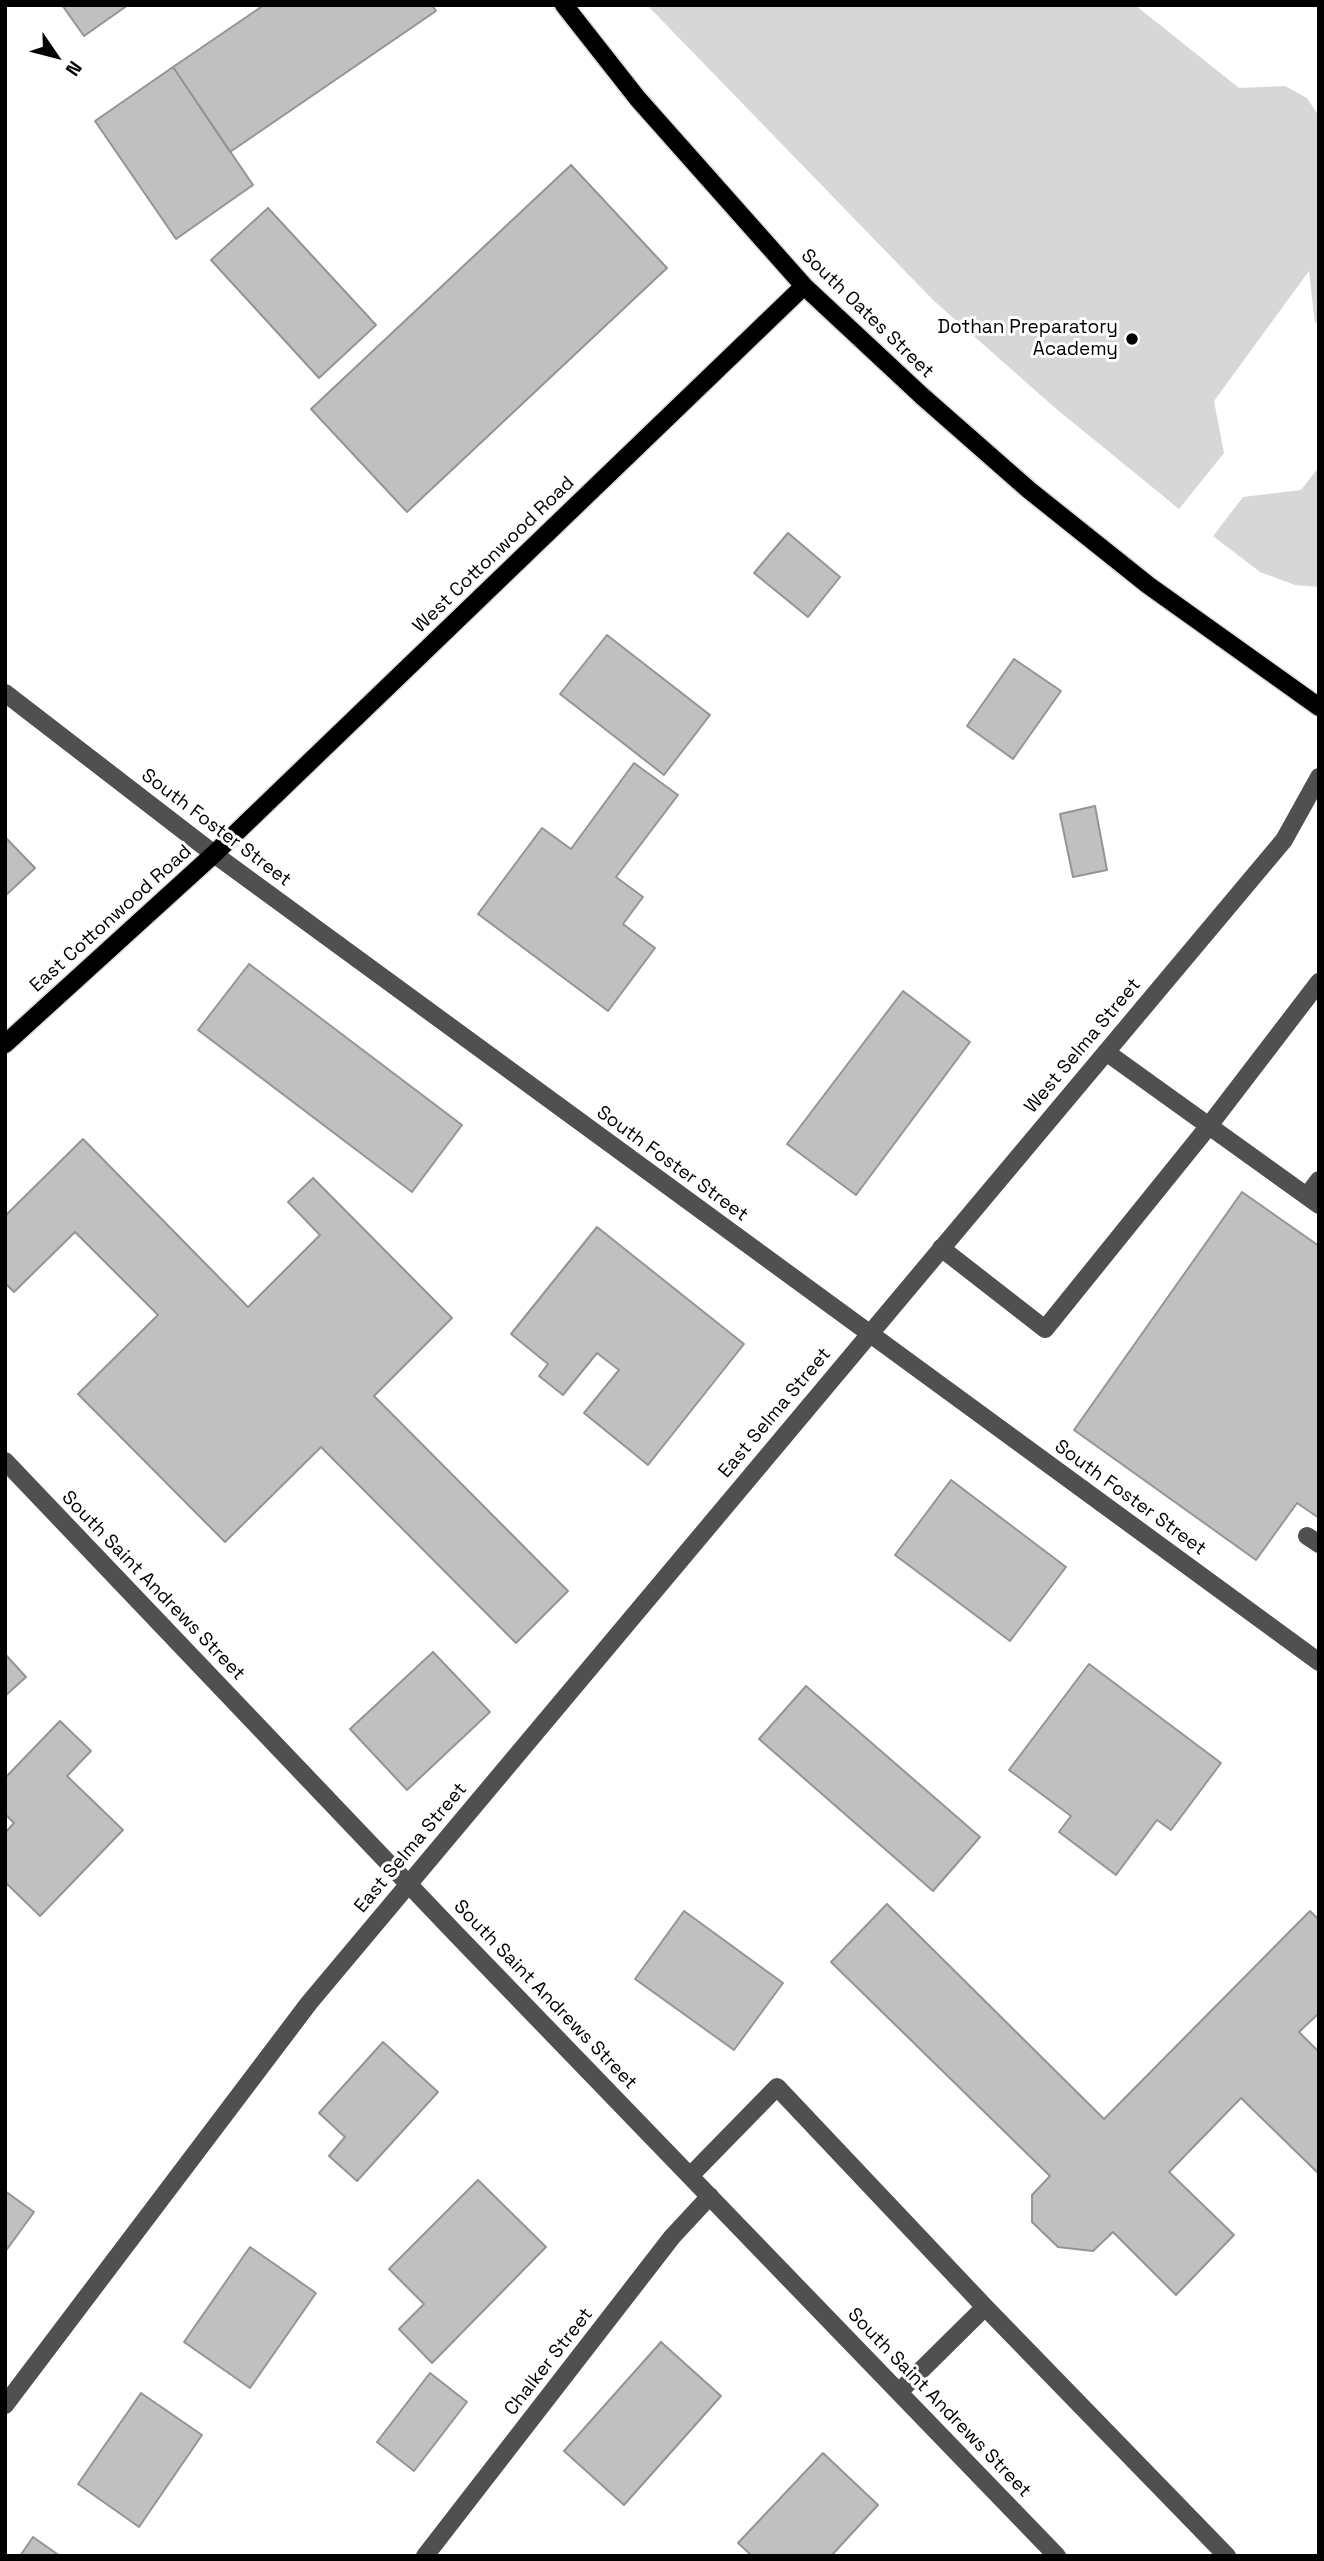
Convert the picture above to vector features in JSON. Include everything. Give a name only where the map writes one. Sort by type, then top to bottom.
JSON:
[{"type":"main road","name":"South Oates Street","points":[[564,5],[638,99],[804,286],[922,396],[1029,490],[1148,585],[1319,707]]},
{"type":"main road","name":"West Cottonwood Road","points":[[214,853],[804,286]]},
{"type":"main road","name":"East Cottonwood Road","points":[[5,1044],[214,853]]},
{"type":"street","name":"South Foster Street","points":[[5,693],[214,853],[1319,1662]]},
{"type":"street","name":"West Selma Street","points":[[869,1334],[1284,840],[1319,777]]},
{"type":"street","points":[[941,1248],[1045,1329],[1208,1127],[1319,982]]},
{"type":"street","points":[[1106,1052],[1313,1200],[1319,1180]]},
{"type":"street","name":"East Selma Street","points":[[5,2405],[309,2003],[869,1334]]},
{"type":"street","name":"South Saint Andrews Street","points":[[5,1461],[408,1884],[1057,2556]]},
{"type":"street","points":[[690,2175],[777,2087],[985,2307],[1227,2556]]},
{"type":"street","name":"Chalker Street","points":[[425,2556],[672,2237],[710,2196]]},
{"type":"street","points":[[899,2392],[985,2307]]},
{"type":"shaded area","name":"Dothan Preparatory Academy","points":[[647,5],[1135,5],[1239,88],[1285,86],[1307,98],[1319,116],[1319,318],[1315,324],[1309,271],[1214,401],[1224,453],[1179,509],[1054,407],[933,300]]},
{"type":"shaded area","points":[[1319,467],[1319,587],[1295,585],[1260,572],[1213,536],[1243,497],[1301,490]]},
{"type":"building","points":[[62,5],[128,5],[84,36]]},
{"type":"building","points":[[264,5],[432,5],[436,11],[230,152],[173,67]]},
{"type":"building","points":[[173,67],[253,185],[176,239],[95,121]]},
{"type":"building","points":[[571,165],[667,268],[407,512],[311,409]]},
{"type":"building","points":[[268,208],[376,325],[319,378],[211,260]]},
{"type":"building","points":[[788,533],[840,577],[808,617],[754,573]]},
{"type":"building","points":[[607,635],[710,715],[664,775],[560,694]]},
{"type":"building","points":[[1014,659],[1061,691],[1013,759],[967,726]]},
{"type":"building","points":[[634,763],[678,795],[616,877],[643,897],[623,924],[655,948],[608,1011],[478,914],[542,828],[571,849]]},
{"type":"building","points":[[1095,806],[1107,870],[1073,877],[1060,814]]},
{"type":"building","points":[[5,837],[35,868],[5,896]]},
{"type":"building","points":[[249,964],[462,1125],[412,1192],[198,1030]]},
{"type":"building","points":[[903,991],[970,1042],[856,1195],[787,1144]]},
{"type":"building","points":[[83,1139],[248,1307],[320,1235],[288,1202],[313,1178],[452,1318],[374,1396],[568,1591],[516,1643],[321,1447],[225,1542],[78,1394],[158,1315],[75,1232],[14,1292],[5,1283],[5,1216]]},
{"type":"building","points":[[1242,1192],[1319,1246],[1319,1518],[1297,1503],[1256,1560],[1074,1430]]},
{"type":"building","points":[[597,1227],[744,1344],[648,1465],[584,1413],[619,1370],[597,1353],[563,1395],[539,1376],[548,1364],[511,1334]]},
{"type":"building","points":[[951,1480],[1066,1567],[1010,1641],[895,1555]]},
{"type":"building","points":[[433,1652],[490,1712],[407,1790],[350,1729]]},
{"type":"building","points":[[5,1654],[26,1677],[5,1696]]},
{"type":"building","points":[[1089,1664],[1221,1763],[1171,1830],[1157,1820],[1116,1875],[1059,1832],[1071,1816],[1009,1770]]},
{"type":"building","points":[[806,1686],[980,1837],[933,1891],[759,1739]]},
{"type":"building","points":[[60,1721],[91,1751],[67,1776],[123,1830],[40,1916],[5,1882],[5,1833],[14,1823],[5,1814],[5,1778]]},
{"type":"building","points":[[887,1904],[1104,2119],[1310,1911],[1319,1920],[1319,2013],[1299,2032],[1319,2052],[1319,2174],[1241,2098],[1169,2172],[1234,2235],[1176,2295],[1113,2232],[1093,2251],[1058,2247],[1032,2222],[1032,2195],[1050,2176],[831,1962]]},
{"type":"building","points":[[684,1911],[783,1983],[734,2050],[635,1979]]},
{"type":"building","points":[[383,2042],[438,2092],[357,2181],[329,2156],[345,2137],[319,2113]]},
{"type":"building","points":[[478,2180],[546,2247],[432,2363],[399,2329],[424,2304],[389,2269]]},
{"type":"building","points":[[5,2191],[34,2212],[5,2252]]},
{"type":"building","points":[[250,2247],[316,2293],[250,2388],[184,2342]]},
{"type":"building","points":[[661,2342],[721,2396],[624,2505],[564,2451]]},
{"type":"building","points":[[430,2373],[467,2402],[414,2471],[377,2442]]},
{"type":"building","points":[[141,2393],[202,2435],[139,2527],[78,2484]]},
{"type":"building","points":[[823,2453],[878,2505],[831,2556],[752,2556],[738,2543]]},
{"type":"building","points":[[33,2537],[60,2556],[20,2556]]},
{"type":"place","name":"Dothan Preparatory Academy","points":[[1132,339]]}]
